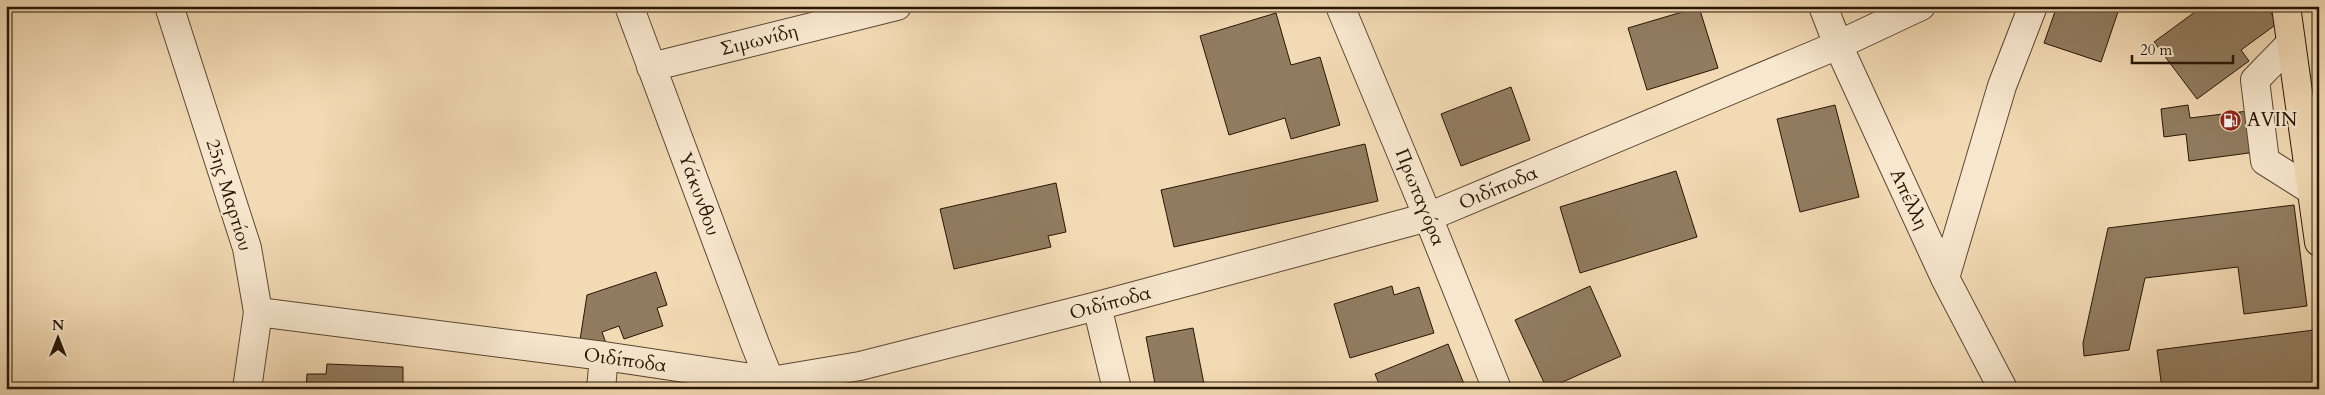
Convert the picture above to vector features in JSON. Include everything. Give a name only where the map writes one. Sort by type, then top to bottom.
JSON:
[{"type":"main road","points":[[2286,6],[2319,242]]},
{"type":"street","name":"25ης Μαρτίου","points":[[169,6],[247,248],[258,312],[247,389]]},
{"type":"street","name":"Υάκυνθου","points":[[630,6],[651,67],[772,385]]},
{"type":"street","name":"Σιμωνίδη","points":[[651,67],[897,6]]},
{"type":"street","name":"Πρωταγόρα","points":[[1340,6],[1497,389]]},
{"type":"street","name":"Απέλλη","points":[[1822,6],[1945,278],[2003,389]]},
{"type":"street","name":"Οιδίποδα","points":[[258,312],[604,356],[772,385],[860,366],[1097,306],[1428,217],[1838,45],[1920,6]]},
{"type":"street","points":[[1945,278],[2002,86],[2033,6]]},
{"type":"street","points":[[2291,42],[2255,80],[2265,161],[2311,190]]},
{"type":"street","points":[[1097,306],[1117,389]]},
{"type":"street","points":[[601,389],[604,356]]},
{"type":"building","points":[[2057,6],[2120,6],[2101,62],[2044,43]]},
{"type":"building","points":[[2203,6],[2266,6],[2278,23],[2241,50],[2249,61],[2197,99],[2154,42]]},
{"type":"building","points":[[1699,7],[1718,68],[1647,90],[1628,28]]},
{"type":"building","points":[[1276,13],[1291,65],[1320,57],[1340,125],[1291,139],[1285,118],[1229,135],[1200,36]]},
{"type":"building","points":[[1511,87],[1530,140],[1461,166],[1441,114]]},
{"type":"building","points":[[1835,105],[1859,197],[1800,212],[1777,119]]},
{"type":"building","points":[[2188,105],[2190,118],[2265,109],[2271,150],[2189,161],[2186,134],[2164,137],[2161,109]]},
{"type":"building","points":[[1365,144],[1378,201],[1174,247],[1161,190]]},
{"type":"building","points":[[1676,171],[1697,237],[1580,273],[1560,207]]},
{"type":"building","points":[[1056,183],[1066,232],[1048,236],[1051,247],[954,269],[940,209]]},
{"type":"building","points":[[2294,205],[2307,306],[2244,314],[2238,267],[2145,278],[2129,350],[2084,356],[2083,343],[2108,228]]},
{"type":"building","points":[[656,272],[667,305],[657,308],[663,326],[624,339],[619,326],[602,332],[607,346],[580,340],[587,295]]},
{"type":"building","points":[[1392,286],[1394,295],[1419,287],[1434,333],[1350,358],[1334,304]]},
{"type":"building","points":[[1590,286],[1621,356],[1547,389],[1515,320]]},
{"type":"building","points":[[1193,328],[1205,389],[1156,389],[1146,337]]},
{"type":"building","points":[[2314,330],[2319,382],[2270,389],[2162,389],[2157,350]]},
{"type":"building","points":[[1448,344],[1466,389],[1381,389],[1375,374]]},
{"type":"building","points":[[327,364],[403,367],[403,389],[306,389],[307,374],[326,374]]},
{"type":"place","name":"AVIN","points":[[2231,120]]}]
